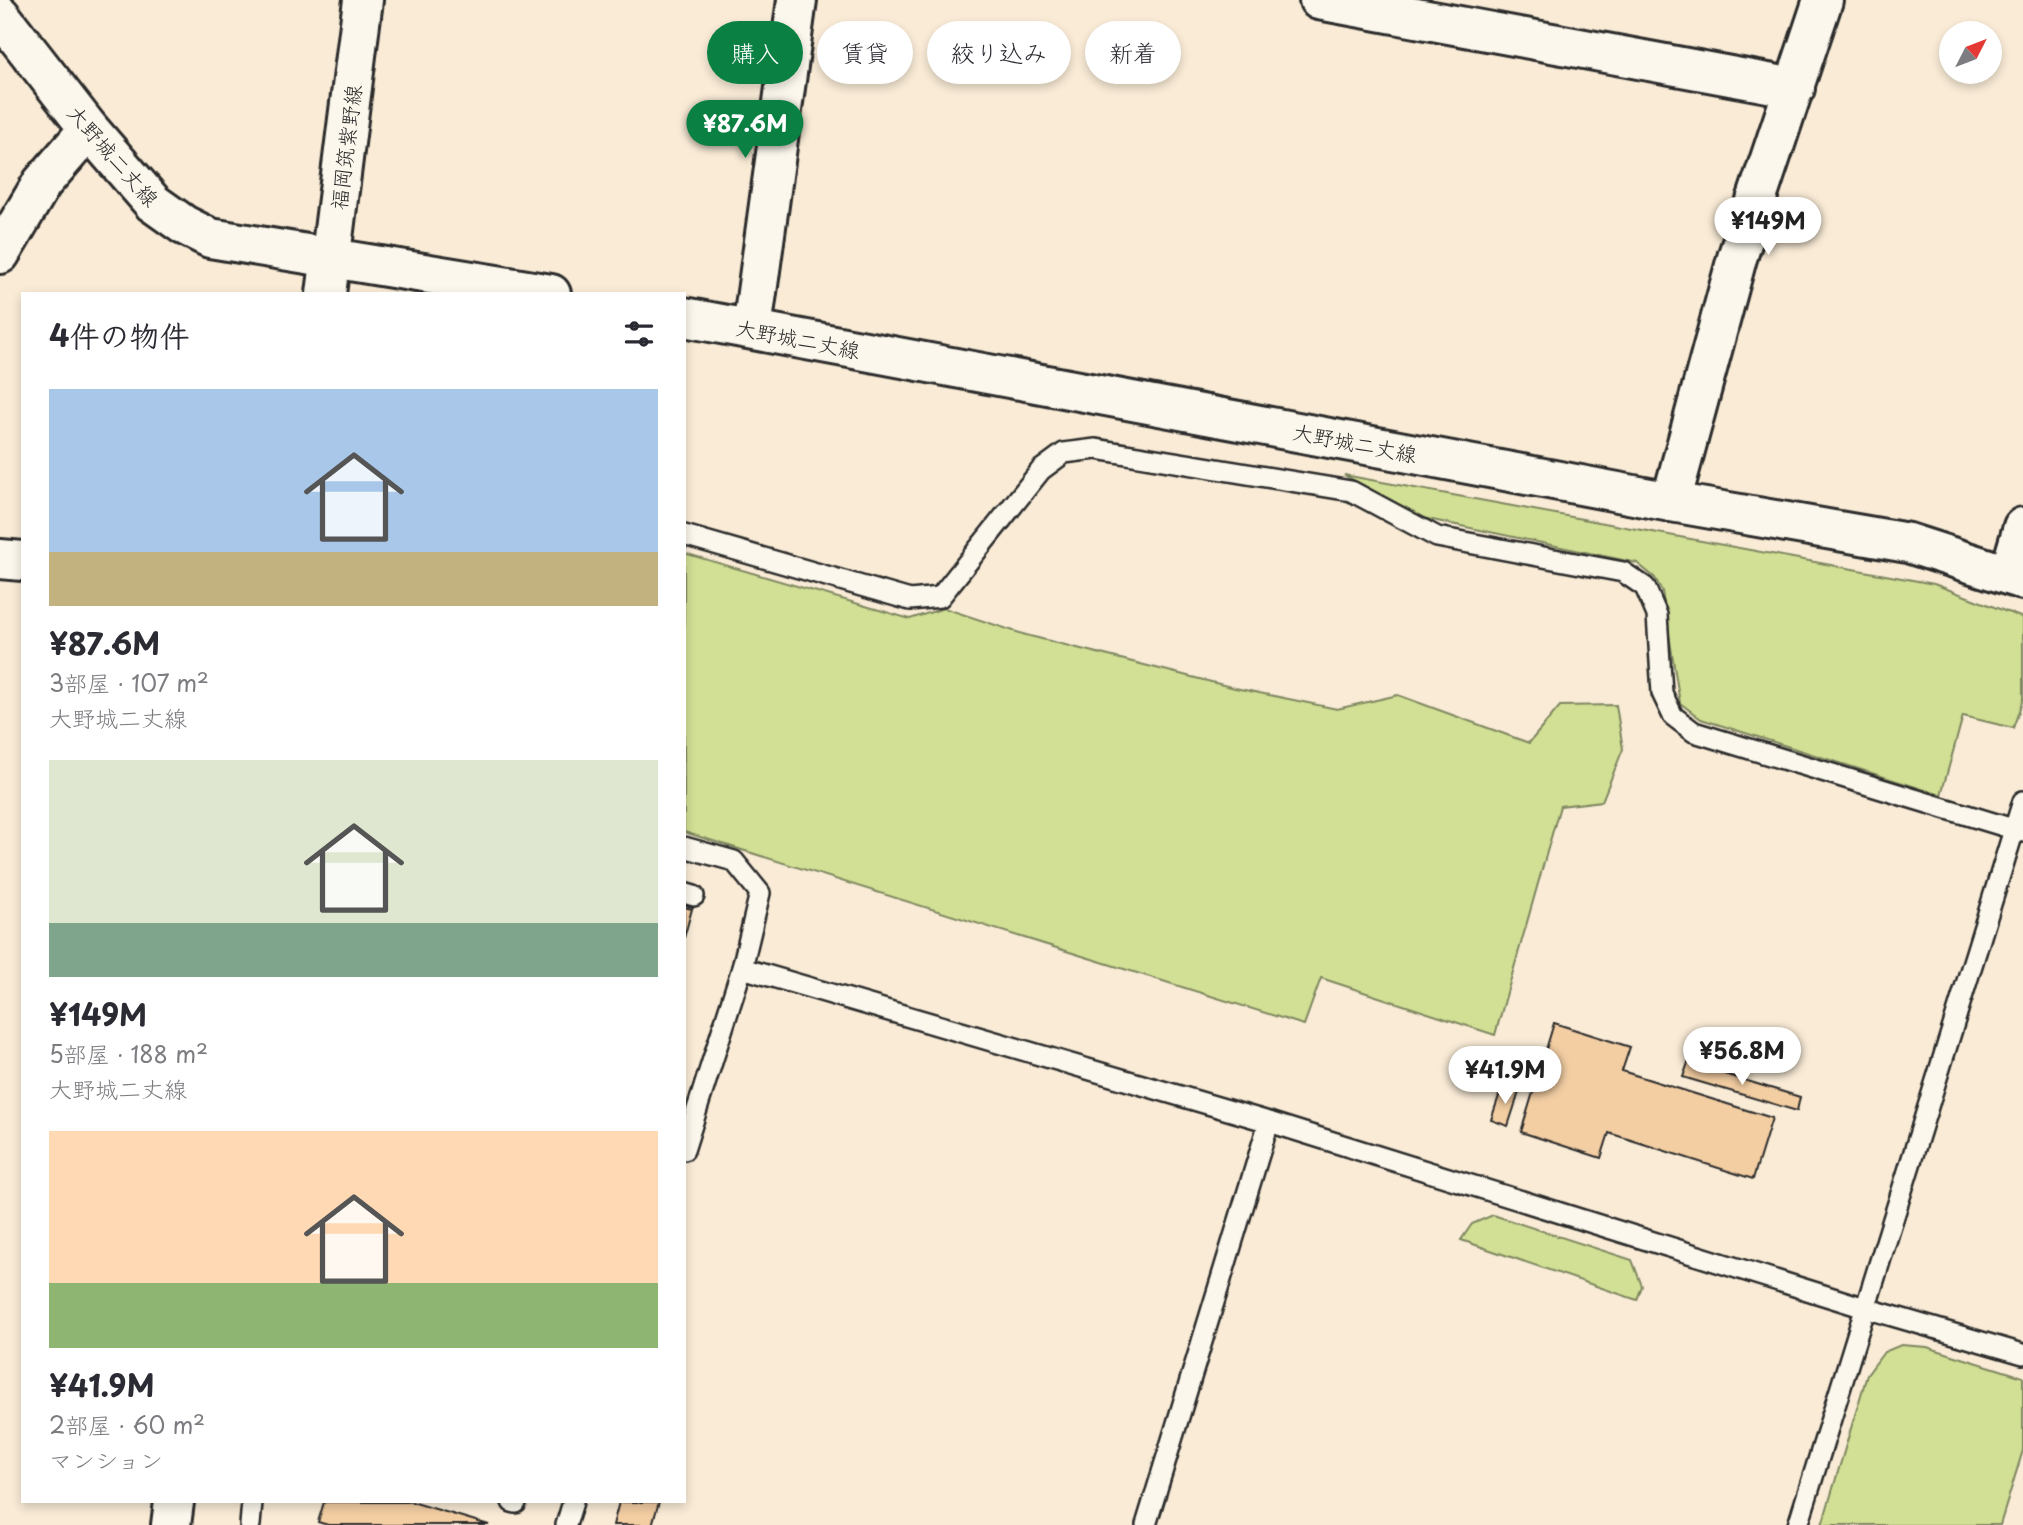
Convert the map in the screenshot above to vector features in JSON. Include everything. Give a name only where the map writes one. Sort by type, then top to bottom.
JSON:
[{"type":"main road","name":"福岡筑紫野線","points":[[326,292],[363,0]]},
{"type":"main road","points":[[752,328],[797,0]]},
{"type":"main road","points":[[1319,0],[1795,88]]},
{"type":"main road","points":[[1671,502],[1737,258],[1823,0]]},
{"type":"main road","name":"大野城二丈線","points":[[0,15],[89,129],[153,203],[184,225],[210,237],[539,292]]},
{"type":"main road","points":[[0,254],[42,183],[89,129]]},
{"type":"main road","name":"大野城二丈線","points":[[686,317],[1671,502],[1908,542],[2016,578]]},
{"type":"main road","points":[[2016,578],[2023,527]]},
{"type":"main road","points":[[0,559],[21,561]]},
{"type":"main road","points":[[171,1525],[174,1503]]},
{"type":"lane","points":[[686,536],[910,600],[940,597],[1041,470],[1064,453],[1096,449],[1351,491],[1437,537],[1623,572],[1645,587],[1657,615],[1662,693],[1674,716],[1694,732],[2018,830]]},
{"type":"lane","points":[[1798,1525],[2018,830],[2023,801]]},
{"type":"lane","points":[[686,848],[734,861],[760,893],[742,968],[686,1144]]},
{"type":"lane","points":[[742,968],[1269,1122],[1865,1308],[2023,1354]]},
{"type":"lane","points":[[1146,1525],[1269,1122]]},
{"type":"lane","points":[[250,1525],[252,1503]]},
{"type":"lane","points":[[566,1525],[573,1503]]},
{"type":"green space","points":[[1344,475],[1934,584],[2023,618],[2023,699],[2013,728],[1963,716],[1941,795],[1701,719],[1680,703],[1662,591],[1655,578],[1637,563],[1423,518]]},
{"type":"green space","points":[[686,554],[910,619],[944,608],[1026,635],[1235,688],[1337,709],[1398,695],[1529,743],[1560,706],[1616,705],[1623,749],[1602,801],[1560,806],[1495,1035],[1321,978],[1304,1025],[686,833]]},
{"type":"green space","points":[[1493,1215],[1632,1260],[1642,1286],[1637,1300],[1461,1240],[1472,1224]]},
{"type":"green space","points":[[1901,1345],[1927,1347],[2023,1377],[2023,1450],[2000,1525],[1822,1525],[1867,1375],[1884,1352]]},
{"type":"building","points":[[686,908],[692,909],[686,931]]},
{"type":"building","points":[[1554,1023],[1630,1047],[1622,1071],[1772,1118],[1753,1179],[1609,1133],[1601,1158],[1521,1132]]},
{"type":"building","points":[[1688,1063],[1800,1097],[1797,1111],[1683,1077]]},
{"type":"building","points":[[1502,1087],[1519,1092],[1508,1126],[1491,1120]]},
{"type":"building","points":[[324,1503],[415,1503],[489,1525],[328,1525],[318,1522]]},
{"type":"building","points":[[619,1503],[659,1503],[652,1525],[613,1525]]}]
